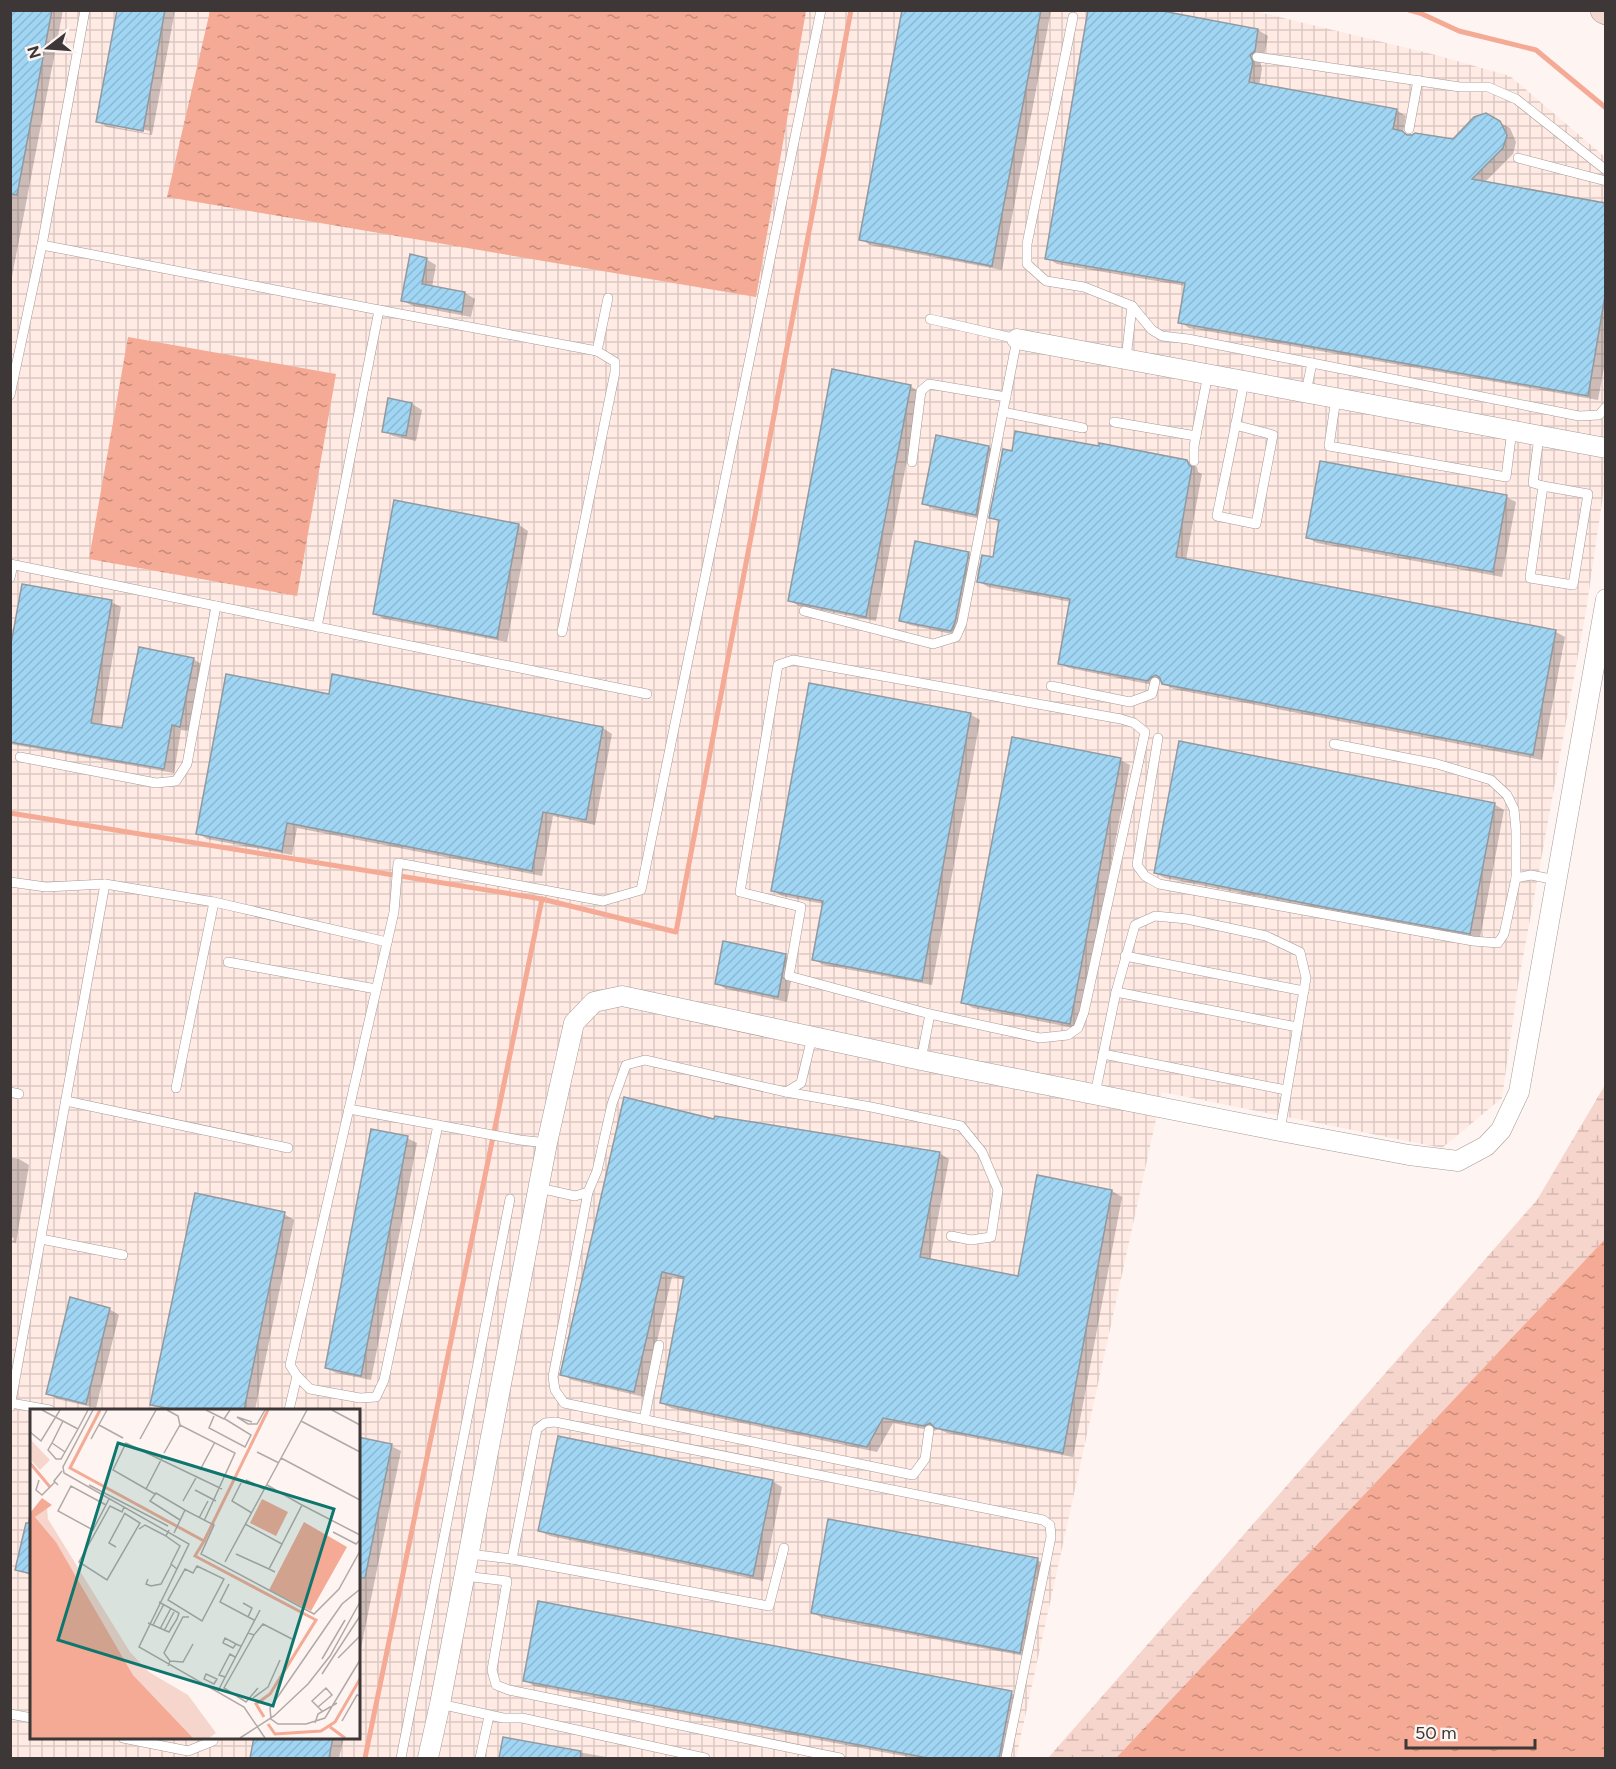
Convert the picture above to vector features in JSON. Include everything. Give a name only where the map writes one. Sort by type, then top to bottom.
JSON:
[{"type":"street","points":[[1017,339],[1605,448]]},
{"type":"street","points":[[428,1758],[547,1143],[574,1023],[594,1002],[622,996],[921,1060],[1280,1131],[1409,1155],[1458,1161],[1486,1146],[1501,1130],[1519,1092],[1605,599]]},
{"type":"lane","points":[[10,395],[42,245],[85,10]]},
{"type":"lane","points":[[438,1125],[384,1380],[376,1397],[360,1398],[310,1389],[290,1365],[394,912],[398,863],[603,901],[641,890],[821,10]]},
{"type":"lane","points":[[1073,17],[1027,244],[1027,264],[1046,281],[1084,287],[1132,306],[1152,330],[1162,336],[1188,339],[1579,416],[1599,415],[1605,407]]},
{"type":"lane","points":[[1257,57],[1460,87],[1488,87],[1516,99],[1605,170]]},
{"type":"lane","points":[[1409,129],[1418,80]]},
{"type":"lane","points":[[1518,158],[1605,181]]},
{"type":"lane","points":[[42,245],[597,351],[615,362],[615,372],[562,632]]},
{"type":"lane","points":[[597,351],[608,298]]},
{"type":"lane","points":[[1126,359],[1132,306]]},
{"type":"lane","points":[[317,627],[379,310]]},
{"type":"lane","points":[[804,611],[933,644],[956,637],[962,623],[1017,339],[930,319]]},
{"type":"lane","points":[[1306,392],[1312,363]]},
{"type":"lane","points":[[1194,461],[1196,436],[1208,374]]},
{"type":"lane","points":[[1235,425],[1273,435],[1256,524],[1217,516],[1235,425],[1244,381]]},
{"type":"lane","points":[[912,462],[921,391],[929,384],[1006,397]]},
{"type":"lane","points":[[1336,398],[1329,446],[1506,477],[1512,430]]},
{"type":"lane","points":[[1003,412],[1083,428]]},
{"type":"lane","points":[[1114,422],[1196,436]]},
{"type":"lane","points":[[1539,436],[1533,483],[1588,494],[1573,585],[1530,578],[1543,486]]},
{"type":"lane","points":[[10,578],[12,565],[647,694]]},
{"type":"lane","points":[[20,757],[156,783],[176,781],[187,764],[216,606]]},
{"type":"lane","points":[[793,660],[809,662],[1121,719],[1134,723],[1145,732],[1084,1012],[1078,1028],[1068,1035],[1040,1038],[930,1014],[789,976],[801,907],[740,892],[778,665],[793,660]]},
{"type":"lane","points":[[1051,686],[1130,702],[1152,694],[1155,682]]},
{"type":"lane","points":[[1158,738],[1137,865],[1146,876],[1159,884],[1473,941],[1498,943],[1504,934],[1516,879],[1514,809],[1507,795],[1491,780],[1437,764],[1334,744]]},
{"type":"lane","points":[[1516,879],[1531,874],[1556,880]]},
{"type":"lane","points":[[10,882],[46,888],[105,884],[214,902],[387,942]]},
{"type":"lane","points":[[42,1409],[11,1405],[105,884]]},
{"type":"lane","points":[[176,1088],[214,902]]},
{"type":"lane","points":[[1095,1094],[1116,993],[1135,925],[1155,916],[1187,919],[1266,936],[1300,952],[1306,978],[1280,1131]]},
{"type":"lane","points":[[1125,956],[1304,991]]},
{"type":"lane","points":[[228,962],[376,989]]},
{"type":"lane","points":[[1116,993],[1297,1027]]},
{"type":"lane","points":[[921,1060],[930,1014]]},
{"type":"lane","points":[[786,1092],[801,1083],[812,1037]]},
{"type":"lane","points":[[1103,1054],[1286,1090]]},
{"type":"lane","points":[[929,1430],[925,1459],[913,1475],[564,1404],[555,1390],[553,1377],[588,1192],[597,1172],[612,1104],[626,1065],[645,1060],[786,1092],[961,1126],[982,1152],[998,1190],[991,1237],[971,1240],[951,1236]]},
{"type":"lane","points":[[66,1101],[288,1148]]},
{"type":"lane","points":[[349,1109],[547,1143]]},
{"type":"lane","points":[[539,1188],[575,1196],[588,1192]]},
{"type":"lane","points":[[400,1758],[510,1200]]},
{"type":"lane","points":[[41,1239],[123,1255]]},
{"type":"lane","points":[[644,1420],[659,1346]]},
{"type":"lane","points":[[290,1409],[297,1376]]},
{"type":"lane","points":[[512,1559],[537,1429],[545,1423],[555,1422],[1043,1520],[1050,1525],[1051,1537],[1006,1758]]},
{"type":"lane","points":[[469,1554],[512,1559],[769,1606],[784,1548]]},
{"type":"lane","points":[[464,1576],[507,1581],[492,1670],[496,1685],[509,1690],[840,1758]]},
{"type":"lane","points":[[440,1704],[489,1716],[522,1718],[705,1758]]},
{"type":"lane","points":[[10,1714],[30,1718]]},
{"type":"lane","points":[[480,1758],[489,1716]]},
{"type":"lane","points":[[132,1739],[188,1751],[214,1739]]},
{"type":"shaded area","points":[[11,11],[1254,11],[1432,54],[1510,76],[1605,157],[1605,482],[1586,611],[1518,985],[1502,1098],[1442,1148],[1162,1092],[1016,1758],[11,1758]]},
{"type":"green space","points":[[1605,1085],[1605,1239],[1116,1758],[1048,1758],[1537,1200]]},
{"type":"water","points":[[210,11],[806,11],[756,297],[167,197]]},
{"type":"water","points":[[128,337],[336,374],[297,596],[89,559]]},
{"type":"water","points":[[1605,1239],[1605,1758],[1116,1758]]},
{"type":"building","points":[[10,10],[52,10],[17,195],[10,194]]},
{"type":"building","points":[[117,10],[165,10],[143,131],[96,122]]},
{"type":"building","points":[[902,10],[1041,10],[992,266],[859,240]]},
{"type":"building","points":[[1088,10],[1157,10],[1258,29],[1255,51],[1250,55],[1253,62],[1249,82],[1397,109],[1393,129],[1407,135],[1415,133],[1453,139],[1474,117],[1486,113],[1500,121],[1507,135],[1503,148],[1472,179],[1605,203],[1605,296],[1588,396],[1178,323],[1185,283],[1045,259]]},
{"type":"building","points":[[410,254],[427,258],[422,284],[465,292],[462,312],[401,301]]},
{"type":"building","points":[[832,369],[911,385],[866,617],[788,601]]},
{"type":"building","points":[[388,398],[412,403],[406,436],[382,432]]},
{"type":"building","points":[[1015,431],[1099,446],[1099,443],[1187,460],[1192,467],[1176,557],[1556,630],[1533,755],[1162,684],[1156,675],[1148,681],[1058,664],[1070,599],[977,582],[982,555],[993,557],[999,520],[989,518],[1003,449],[1012,451]]},
{"type":"building","points":[[936,435],[989,446],[976,515],[922,504]]},
{"type":"building","points":[[1320,461],[1507,495],[1493,572],[1306,538]]},
{"type":"building","points":[[394,500],[519,524],[497,638],[373,614]]},
{"type":"building","points":[[915,541],[969,552],[955,622],[951,631],[899,621]]},
{"type":"building","points":[[22,584],[112,600],[91,723],[122,728],[139,647],[194,658],[180,727],[172,725],[164,769],[10,742],[10,649]]},
{"type":"building","points":[[226,674],[329,694],[332,674],[603,727],[586,820],[543,812],[532,871],[287,823],[282,851],[196,834]]},
{"type":"building","points":[[809,683],[971,713],[922,981],[812,960],[823,901],[771,891]]},
{"type":"building","points":[[1012,737],[1121,758],[1070,1024],[961,1003]]},
{"type":"building","points":[[1179,741],[1495,803],[1470,934],[1154,873]]},
{"type":"building","points":[[723,941],[786,954],[778,997],[715,984]]},
{"type":"building","points":[[624,1097],[714,1119],[715,1116],[940,1152],[920,1257],[1018,1276],[1037,1175],[1112,1190],[1063,1453],[935,1428],[930,1423],[924,1426],[883,1418],[867,1447],[660,1403],[684,1277],[662,1272],[634,1392],[560,1375]]},
{"type":"building","points":[[371,1129],[408,1136],[361,1376],[325,1368]]},
{"type":"building","points":[[195,1193],[285,1212],[244,1409],[172,1409],[150,1405]]},
{"type":"building","points":[[70,1297],[110,1308],[86,1404],[46,1394]]},
{"type":"building","points":[[558,1436],[773,1480],[753,1576],[538,1531]]},
{"type":"building","points":[[360,1437],[392,1444],[365,1578],[360,1577]]},
{"type":"building","points":[[828,1519],[1038,1558],[1020,1653],[811,1613]]},
{"type":"building","points":[[26,1523],[30,1523],[30,1574],[15,1570]]},
{"type":"building","points":[[538,1601],[1012,1691],[999,1758],[928,1758],[523,1681]]},
{"type":"building","points":[[503,1737],[581,1751],[580,1758],[499,1758]]},
{"type":"building","points":[[254,1739],[333,1739],[329,1758],[250,1758]]},
{"type":"waterway","points":[[365,1758],[542,899],[676,932],[851,10]]},
{"type":"waterway","points":[[1409,10],[1459,31],[1536,50],[1606,108]]},
{"type":"waterway","points":[[10,813],[542,899]]}]
